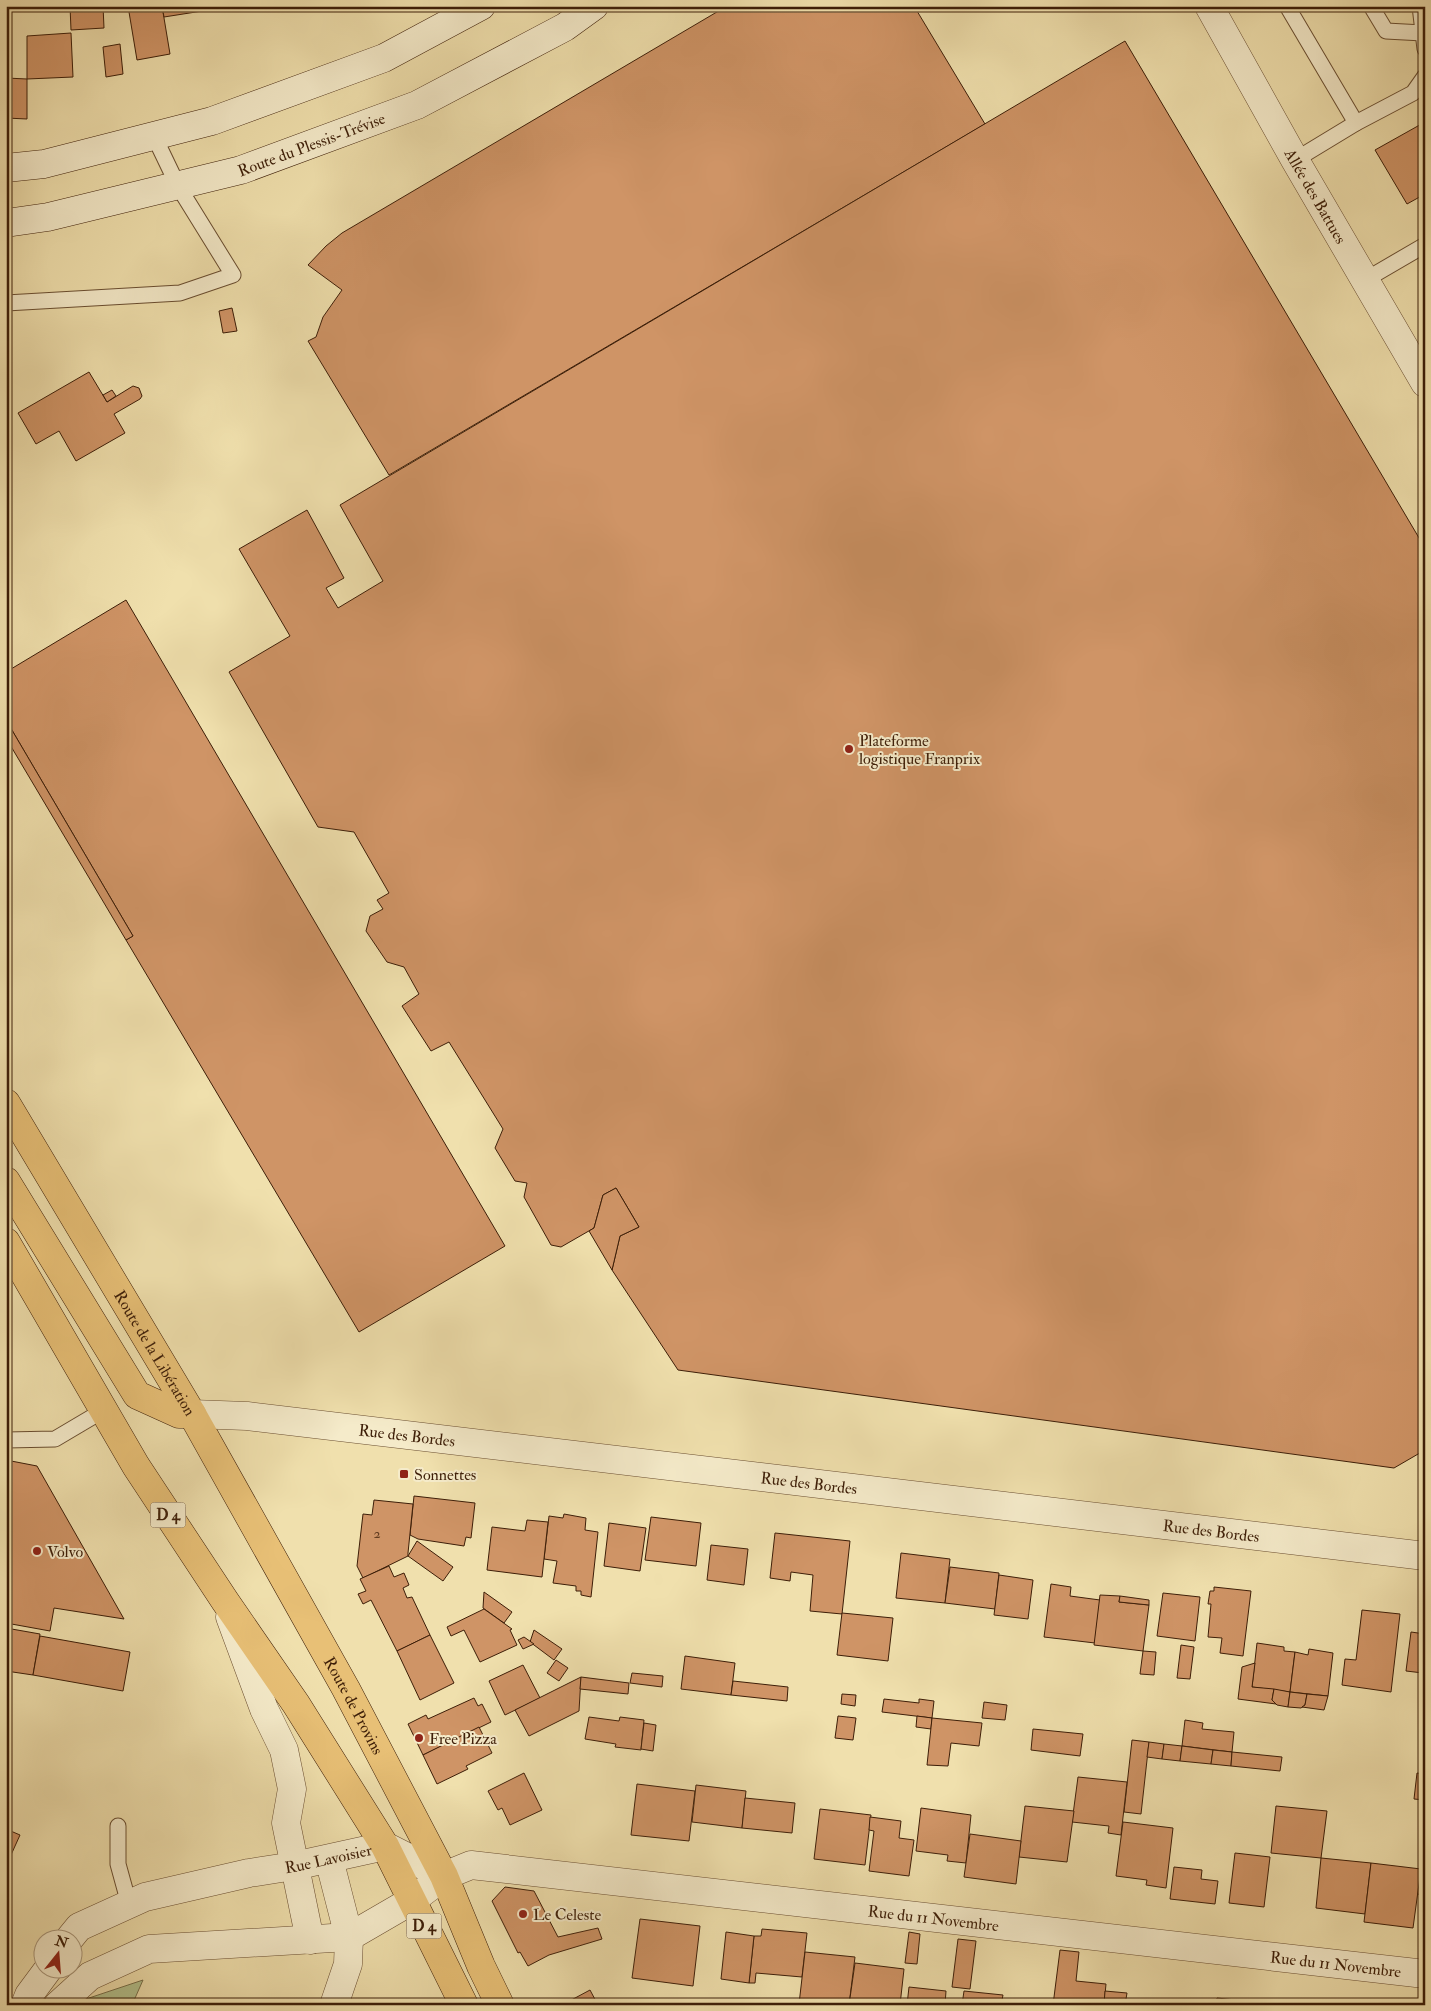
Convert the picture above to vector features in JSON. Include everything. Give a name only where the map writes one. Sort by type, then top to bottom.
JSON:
[{"type":"main road","name":"Route de la Libération","points":[[6,1103],[192,1414]]},
{"type":"main road","name":"Route de la Libération","points":[[6,1181],[137,1395],[178,1414],[192,1414]]},
{"type":"main road","name":"D 4","points":[[6,1242],[136,1466],[296,1704],[385,1846],[464,2005]]},
{"type":"main road","name":"Route de Provins","points":[[192,1414],[346,1689],[444,1876],[481,1966],[500,2005]]},
{"type":"street","points":[[6,168],[44,164],[212,122],[384,58],[481,6]]},
{"type":"street","name":"Route du Plessis-Trévise","points":[[6,223],[48,217],[241,170],[417,104],[565,27],[594,6]]},
{"type":"street","name":"Allée des Battues","points":[[1209,6],[1295,160],[1425,384]]},
{"type":"street","name":"Rue des Bordes","points":[[192,1414],[248,1416],[1425,1556]]},
{"type":"street","points":[[225,1601],[264,1709],[284,1750],[292,1788],[286,1823],[310,1940]]},
{"type":"street","name":"Rue Lavoisier","points":[[78,1928],[145,1896],[385,1846],[444,1876]]},
{"type":"street","points":[[329,1859],[350,1937],[348,1964],[334,2005]]},
{"type":"street","name":"Rue du 11 Novembre","points":[[444,1876],[471,1865],[1425,1974]]},
{"type":"street","points":[[58,2005],[90,1976],[149,1948],[350,1937],[411,1901],[444,1876]]},
{"type":"street","points":[[25,2005],[29,1995],[41,1978]]},
{"type":"lane","points":[[1287,6],[1356,123]]},
{"type":"lane","points":[[1371,6],[1386,31],[1423,33]]},
{"type":"lane","points":[[1420,6],[1425,49]]},
{"type":"lane","points":[[1295,160],[1356,123],[1413,93],[1425,76]]},
{"type":"lane","points":[[6,303],[180,293],[233,274],[178,186],[154,136]]},
{"type":"lane","points":[[1366,280],[1423,250]]},
{"type":"lane","points":[[6,1440],[55,1440],[104,1410]]},
{"type":"lane","points":[[118,1826],[118,1864],[129,1904]]},
{"type":"green space","points":[[143,1980],[132,2005],[80,2005],[86,1999]]},
{"type":"building","points":[[70,6],[103,6],[104,28],[71,30]]},
{"type":"building","points":[[128,6],[162,6],[170,54],[137,60]]},
{"type":"building","points":[[162,6],[214,6],[215,9],[164,17]]},
{"type":"building","points":[[727,6],[914,6],[985,124],[389,475],[308,341],[316,337],[323,317],[342,290],[308,265],[342,233]]},
{"type":"building","points":[[71,33],[73,77],[27,79],[27,36]]},
{"type":"building","name":"Plateforme logistique Franprix","points":[[1125,41],[1425,548],[1425,1450],[1394,1468],[678,1370],[612,1270],[620,1236],[639,1227],[616,1188],[603,1195],[594,1228],[561,1247],[551,1245],[524,1197],[527,1183],[515,1181],[495,1148],[503,1129],[449,1042],[431,1051],[402,1006],[419,994],[404,967],[387,962],[366,931],[370,916],[383,909],[377,900],[389,893],[354,832],[318,827],[229,672],[290,636],[239,549],[307,510],[344,578],[326,588],[338,608],[383,581],[340,505]]},
{"type":"building","points":[[120,44],[123,74],[106,77],[103,47]]},
{"type":"building","points":[[6,78],[27,79],[27,119],[6,118]]},
{"type":"building","points":[[1425,122],[1425,194],[1407,204],[1375,150]]},
{"type":"building","points":[[232,308],[237,331],[223,333],[219,311]]},
{"type":"building","points":[[89,372],[107,402],[133,386],[139,388],[142,396],[114,414],[125,433],[76,461],[59,431],[36,444],[18,413]]},
{"type":"building","points":[[112,390],[116,396],[107,402],[103,395]]},
{"type":"building","points":[[126,600],[505,1246],[359,1332],[126,940],[133,936],[6,720],[6,672]]},
{"type":"building","points":[[6,720],[133,936],[126,940],[6,738]]},
{"type":"building","points":[[616,1188],[639,1227],[620,1236],[612,1270],[589,1231],[594,1228],[603,1195]]},
{"type":"building","points":[[6,1460],[37,1466],[124,1619],[54,1608],[50,1631],[6,1623]]},
{"type":"building","points":[[414,1496],[475,1503],[471,1538],[466,1537],[464,1546],[418,1539],[410,1535]]},
{"type":"building","points":[[374,1500],[413,1504],[408,1556],[363,1578],[357,1566],[363,1514],[372,1515]]},
{"type":"building","points":[[564,1514],[586,1518],[585,1530],[598,1532],[591,1597],[581,1595],[581,1591],[576,1591],[576,1586],[553,1583],[557,1561],[544,1559],[549,1516],[563,1518]]},
{"type":"building","points":[[651,1517],[701,1523],[696,1566],[645,1560]]},
{"type":"building","points":[[527,1520],[548,1522],[542,1577],[487,1570],[492,1527],[525,1531]]},
{"type":"building","points":[[609,1523],[646,1528],[640,1571],[604,1566]]},
{"type":"building","points":[[775,1533],[850,1541],[842,1614],[810,1611],[813,1575],[791,1572],[790,1581],[770,1578]]},
{"type":"building","points":[[417,1541],[453,1567],[443,1581],[408,1556]]},
{"type":"building","points":[[711,1545],[748,1549],[744,1585],[707,1580]]},
{"type":"building","points":[[901,1553],[950,1559],[945,1603],[896,1598]]},
{"type":"building","points":[[389,1566],[394,1577],[404,1573],[409,1585],[403,1588],[407,1598],[412,1597],[430,1635],[397,1651],[371,1600],[363,1604],[358,1594],[366,1591],[360,1579]]},
{"type":"building","points":[[950,1567],[999,1573],[995,1609],[945,1603]]},
{"type":"building","points":[[999,1575],[1033,1580],[1028,1619],[994,1615]]},
{"type":"building","points":[[1051,1584],[1071,1587],[1070,1596],[1100,1600],[1095,1643],[1044,1637]]},
{"type":"building","points":[[1214,1587],[1251,1591],[1243,1656],[1220,1653],[1222,1638],[1208,1637],[1211,1604],[1208,1604],[1210,1591],[1214,1591]]},
{"type":"building","points":[[484,1592],[512,1612],[504,1623],[483,1608]]},
{"type":"building","points":[[1163,1593],[1200,1597],[1195,1641],[1157,1636]]},
{"type":"building","points":[[1100,1595],[1120,1596],[1119,1602],[1149,1605],[1143,1651],[1094,1645]]},
{"type":"building","points":[[1120,1596],[1149,1600],[1149,1605],[1119,1602]]},
{"type":"building","points":[[484,1609],[512,1629],[510,1630],[517,1645],[480,1662],[464,1630],[451,1636],[447,1627]]},
{"type":"building","points":[[1362,1610],[1400,1614],[1391,1692],[1342,1685],[1345,1659],[1356,1660]]},
{"type":"building","points":[[842,1613],[893,1618],[888,1661],[837,1655]]},
{"type":"building","points":[[6,1628],[40,1634],[33,1675],[6,1671]]},
{"type":"building","points":[[534,1630],[562,1649],[554,1660],[530,1642]]},
{"type":"building","points":[[1411,1632],[1425,1634],[1425,1679],[1423,1678],[1423,1673],[1406,1671]]},
{"type":"building","points":[[430,1635],[454,1683],[420,1700],[397,1651]]},
{"type":"building","points":[[40,1636],[130,1652],[123,1691],[33,1675]]},
{"type":"building","points":[[524,1637],[534,1644],[523,1649],[518,1640]]},
{"type":"building","points":[[1257,1643],[1284,1647],[1284,1651],[1295,1652],[1290,1692],[1252,1687]]},
{"type":"building","points":[[1181,1645],[1194,1647],[1190,1679],[1177,1678]]},
{"type":"building","points":[[1309,1649],[1333,1653],[1328,1696],[1290,1692],[1295,1652],[1308,1655]]},
{"type":"building","points":[[1143,1651],[1156,1652],[1154,1675],[1140,1674]]},
{"type":"building","points":[[685,1656],[735,1663],[731,1695],[681,1689]]},
{"type":"building","points":[[556,1660],[568,1668],[559,1681],[547,1673]]},
{"type":"building","points":[[1255,1663],[1252,1687],[1274,1689],[1272,1700],[1276,1704],[1238,1699],[1242,1667]]},
{"type":"building","points":[[523,1665],[540,1698],[505,1715],[489,1681]]},
{"type":"building","points":[[632,1673],[663,1676],[662,1687],[630,1683]]},
{"type":"building","points":[[581,1677],[579,1711],[529,1736],[515,1710]]},
{"type":"building","points":[[581,1677],[629,1683],[628,1694],[580,1689]]},
{"type":"building","points":[[733,1681],[788,1687],[787,1701],[731,1695]]},
{"type":"building","points":[[1274,1689],[1290,1692],[1288,1707],[1277,1705],[1272,1700]]},
{"type":"building","points":[[1290,1692],[1307,1694],[1305,1705],[1301,1708],[1288,1707]]},
{"type":"building","points":[[842,1694],[856,1695],[855,1706],[841,1704]]},
{"type":"building","points":[[1307,1694],[1328,1696],[1324,1710],[1302,1707],[1305,1705]]},
{"type":"building","points":[[474,1698],[478,1706],[482,1704],[491,1722],[423,1755],[408,1724],[426,1715],[428,1719]]},
{"type":"building","points":[[884,1699],[919,1703],[919,1699],[934,1701],[932,1718],[882,1712]]},
{"type":"building","points":[[984,1702],[1007,1705],[1005,1720],[982,1718]]},
{"type":"building","points":[[838,1716],[856,1718],[853,1740],[835,1738]]},
{"type":"building","points":[[917,1716],[932,1718],[931,1729],[916,1727]]},
{"type":"building","points":[[589,1717],[619,1721],[620,1717],[644,1720],[641,1750],[615,1747],[616,1744],[585,1739]]},
{"type":"building","points":[[932,1718],[982,1723],[979,1746],[951,1743],[948,1766],[927,1765]]},
{"type":"building","points":[[1185,1720],[1203,1723],[1202,1729],[1234,1732],[1232,1752],[1182,1746]]},
{"type":"building","points":[[644,1723],[656,1725],[653,1751],[641,1749]]},
{"type":"building","points":[[479,1727],[492,1753],[466,1766],[468,1769],[437,1784],[423,1755]]},
{"type":"building","points":[[1033,1729],[1083,1734],[1080,1756],[1031,1750]]},
{"type":"building","points":[[1132,1740],[1149,1742],[1141,1814],[1124,1812]]},
{"type":"building","points":[[1149,1742],[1164,1744],[1162,1759],[1147,1757]]},
{"type":"building","points":[[1164,1744],[1182,1746],[1180,1761],[1162,1759]]},
{"type":"building","points":[[1182,1746],[1213,1750],[1211,1764],[1180,1761]]},
{"type":"building","points":[[1213,1750],[1232,1752],[1231,1766],[1211,1764]]},
{"type":"building","points":[[1232,1752],[1282,1757],[1280,1771],[1231,1766]]},
{"type":"building","points":[[524,1773],[542,1810],[510,1825],[502,1808],[498,1810],[488,1791]]},
{"type":"building","points":[[1417,1773],[1425,1774],[1425,1800],[1414,1799]]},
{"type":"building","points":[[1078,1777],[1127,1782],[1121,1835],[1108,1833],[1109,1826],[1072,1822]]},
{"type":"building","points":[[637,1784],[695,1791],[689,1841],[631,1835]]},
{"type":"building","points":[[696,1785],[746,1791],[742,1828],[692,1822]]},
{"type":"building","points":[[745,1798],[795,1803],[792,1833],[742,1828]]},
{"type":"building","points":[[1025,1806],[1074,1811],[1067,1862],[1019,1857]]},
{"type":"building","points":[[1276,1806],[1327,1811],[1321,1858],[1271,1853]]},
{"type":"building","points":[[921,1808],[971,1815],[966,1863],[947,1861],[948,1855],[916,1851]]},
{"type":"building","points":[[820,1809],[871,1815],[865,1865],[814,1859]]},
{"type":"building","points":[[870,1817],[901,1821],[899,1838],[914,1840],[909,1876],[869,1871],[874,1831],[869,1830]]},
{"type":"building","points":[[1123,1822],[1173,1828],[1166,1888],[1146,1885],[1147,1880],[1116,1876]]},
{"type":"building","points":[[6,1829],[20,1835],[6,1866]]},
{"type":"building","points":[[970,1834],[1021,1841],[1016,1884],[964,1877]]},
{"type":"building","points":[[1235,1853],[1270,1857],[1264,1907],[1229,1903]]},
{"type":"building","points":[[1422,1855],[1425,1855],[1425,1895],[1417,1894]]},
{"type":"building","points":[[1321,1858],[1371,1863],[1365,1914],[1316,1908]]},
{"type":"building","points":[[1371,1863],[1421,1869],[1413,1928],[1364,1922]]},
{"type":"building","points":[[1174,1867],[1202,1870],[1201,1879],[1218,1881],[1215,1904],[1170,1899]]},
{"type":"building","name":"Le Celeste","points":[[505,1887],[534,1891],[558,1937],[598,1928],[602,1939],[549,1955],[528,1966],[520,1952],[518,1953],[492,1901]]},
{"type":"building","points":[[640,1919],[700,1926],[693,1986],[632,1978]]},
{"type":"building","points":[[762,1929],[807,1933],[802,1977],[756,1973],[755,1983],[749,1983],[754,1936],[761,1936]]},
{"type":"building","points":[[726,1932],[754,1936],[749,1983],[721,1979]]},
{"type":"building","points":[[909,1932],[920,1934],[917,1964],[905,1963]]},
{"type":"building","points":[[958,1939],[976,1941],[970,1989],[952,1987]]},
{"type":"building","points":[[1060,1950],[1079,1952],[1076,1981],[1106,1984],[1104,2005],[1053,2005]]},
{"type":"building","points":[[805,1952],[855,1957],[849,2005],[799,2004]]},
{"type":"building","points":[[855,1963],[904,1969],[900,2005],[849,2005]]},
{"type":"building","points":[[909,1987],[946,1991],[945,2005],[907,2005]]},
{"type":"building","points":[[590,1990],[598,2005],[562,2005]]},
{"type":"building","points":[[964,1991],[1003,1995],[1001,2005],[962,2005]]},
{"type":"building","points":[[1105,1991],[1127,1993],[1125,2005],[1104,2005]]},
{"type":"building","points":[[1217,1998],[1255,2002],[1255,2005],[1216,2005]]},
{"type":"building","points":[[1157,2001],[1200,2004],[1200,2005],[1157,2005]]},
{"type":"place","name":"Plateforme logistique Franprix","points":[[849,749]]},
{"type":"place","name":"Sonnettes","points":[[404,1474]]},
{"type":"place","name":"Volvo","points":[[37,1551]]},
{"type":"place","name":"Free Pizza","points":[[419,1738]]},
{"type":"place","name":"Le Celeste","points":[[523,1914]]}]
